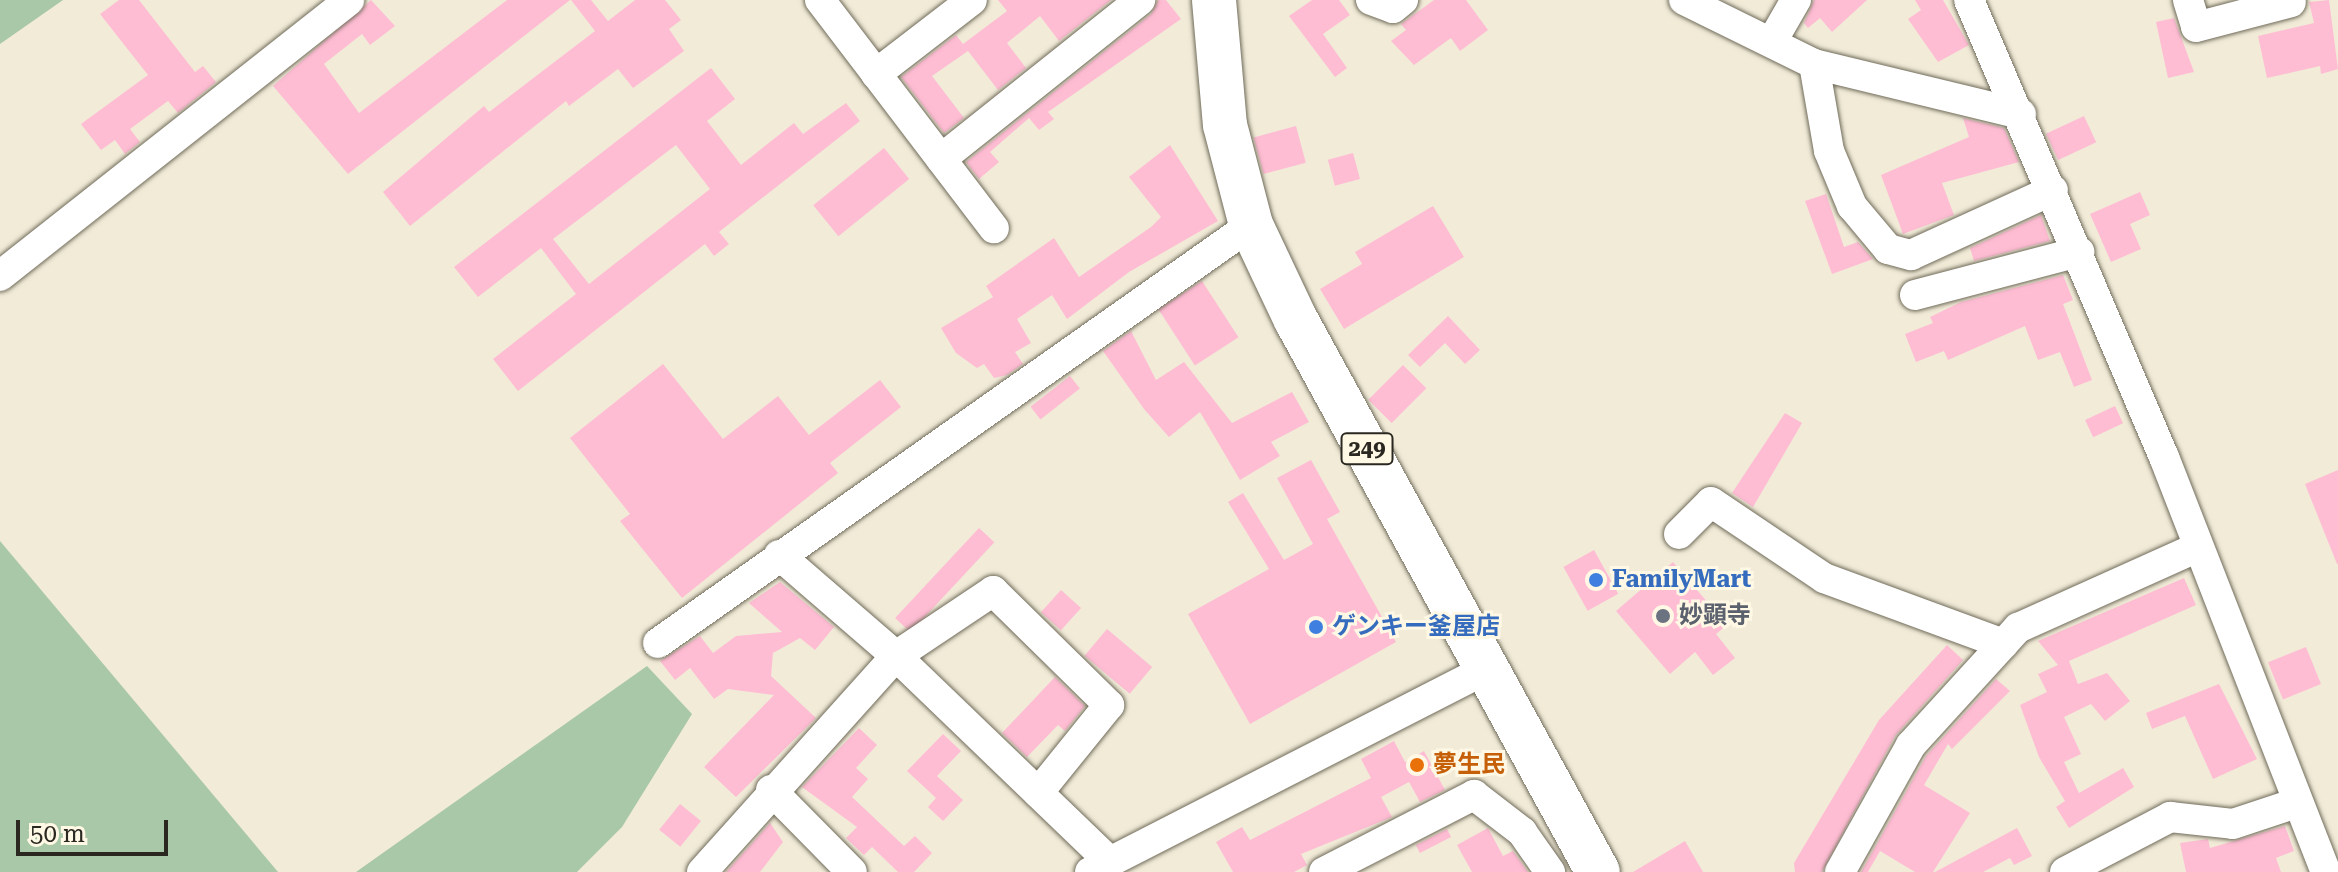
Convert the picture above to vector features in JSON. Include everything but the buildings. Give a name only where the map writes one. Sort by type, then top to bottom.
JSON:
[{"type":"highway","name":"249","points":[[1214,0],[1225,125],[1251,225],[1296,320],[1598,872]]},
{"type":"street","points":[[0,276],[349,0]]},
{"type":"street","points":[[820,0],[994,228]]},
{"type":"street","points":[[876,74],[972,0]]},
{"type":"street","points":[[941,159],[1140,0]]},
{"type":"street","points":[[1371,0],[1393,8],[1403,0]]},
{"type":"street","points":[[1684,0],[1814,64],[2021,114]]},
{"type":"street","points":[[1778,31],[1796,0]]},
{"type":"street","points":[[1969,0],[2079,252],[2326,872]]},
{"type":"street","points":[[2188,0],[2196,27],[2291,2]]},
{"type":"street","points":[[1814,64],[1829,151],[1852,206],[1888,249],[1911,255],[2053,190]]},
{"type":"street","points":[[658,643],[1251,225]]},
{"type":"street","points":[[1915,295],[2079,252]]},
{"type":"street","points":[[1679,534],[1711,502],[1824,578],[2003,644]]},
{"type":"street","points":[[1840,872],[1911,745],[2018,628],[2196,548]]},
{"type":"street","points":[[779,555],[896,656],[1038,793],[1100,867],[1488,668]]},
{"type":"street","points":[[702,872],[771,790],[896,656],[993,591],[1109,705],[1038,793]]},
{"type":"street","points":[[771,790],[844,870]]},
{"type":"street","points":[[1324,872],[1474,795],[1522,832],[1550,872]]},
{"type":"street","points":[[2065,872],[2170,817],[2233,824],[2296,803]]},
{"type":"street","points":[[1522,832],[1563,808]]},
{"type":"green space","points":[[0,0],[63,0],[0,44]]},
{"type":"green space","points":[[0,541],[278,872],[0,872]]},
{"type":"green space","points":[[647,666],[692,714],[622,827],[577,872],[356,872]]},
{"type":"place","name":"FamilyMart","points":[[1596,580]]},
{"type":"place","name":"妙顕寺","points":[[1663,616]]},
{"type":"place","name":"ゲンキー釜屋店","points":[[1316,627]]},
{"type":"place","name":"夢生民","points":[[1417,765]]}]
